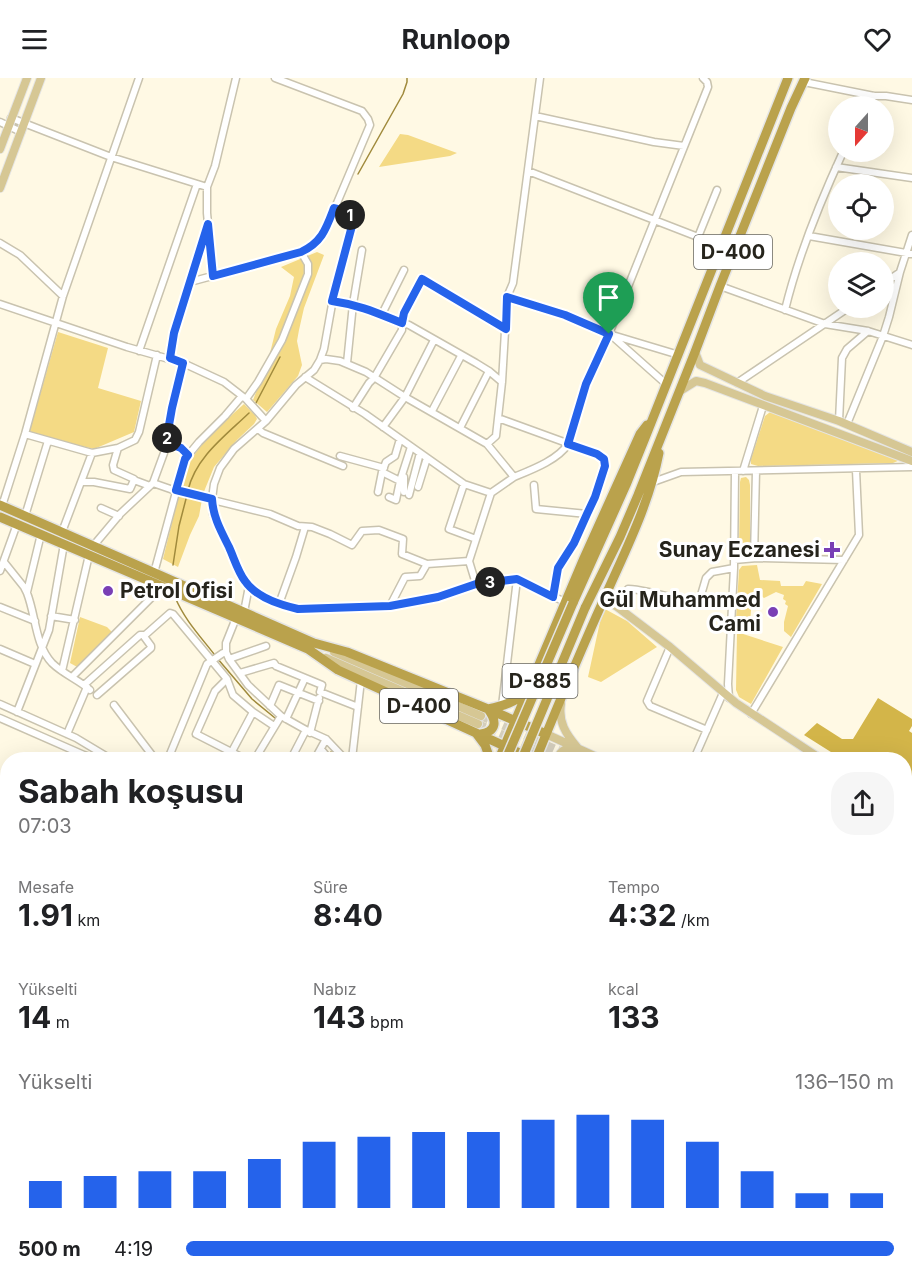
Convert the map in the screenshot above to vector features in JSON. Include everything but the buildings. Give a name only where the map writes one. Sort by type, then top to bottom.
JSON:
[{"type":"highway","name":"D-400","points":[[655,413],[788,78]]},
{"type":"highway","name":"D-400","points":[[537,752],[637,524],[653,482],[664,428],[804,80]]},
{"type":"highway","name":"D-885","points":[[509,752],[569,603],[626,485],[655,413]]},
{"type":"highway","name":"D-885","points":[[525,752],[585,608],[620,537],[664,428]]},
{"type":"highway","name":"D-400","points":[[1,506],[94,545],[240,615],[311,646],[347,652],[488,709],[502,706],[522,696],[528,689]]},
{"type":"highway","name":"D-400","points":[[0,517],[158,585],[240,615]]},
{"type":"highway","points":[[502,752],[528,689],[569,603]]},
{"type":"highway","name":"D-400","points":[[311,646],[338,670],[479,727],[505,747],[517,752]]},
{"type":"highway","points":[[488,709],[546,734]]},
{"type":"highway","points":[[479,727],[489,733],[492,729],[495,722],[494,716],[488,709]]},
{"type":"highway","points":[[479,727],[487,752]]},
{"type":"main road","points":[[0,148],[27,78]]},
{"type":"main road","points":[[0,188],[41,78]]},
{"type":"main road","points":[[695,352],[700,365],[765,396],[843,422],[912,452]]},
{"type":"main road","points":[[679,392],[696,381],[705,383],[912,461]]},
{"type":"main road","points":[[603,600],[616,606],[670,647],[751,714],[810,752]]},
{"type":"main road","points":[[311,646],[341,665],[479,727]]},
{"type":"main road","points":[[562,695],[560,713],[564,729],[578,748]]},
{"type":"main road","points":[[546,734],[586,752]]},
{"type":"main road","points":[[562,752],[568,748],[578,748]]},
{"type":"main road","points":[[912,1218],[912,1227]]},
{"type":"street","points":[[1,506],[25,434],[63,296],[139,78]]},
{"type":"street","points":[[213,276],[207,187],[215,166],[236,78]]},
{"type":"street","points":[[190,282],[313,247],[321,238],[370,125],[362,111],[275,78]]},
{"type":"street","points":[[487,444],[496,435],[507,297],[513,283],[540,78]]},
{"type":"street","points":[[476,584],[469,561],[491,493],[514,477],[541,466],[565,450],[568,444],[586,384],[609,334],[708,87],[703,78]]},
{"type":"street","points":[[804,80],[874,96]]},
{"type":"street","points":[[894,97],[912,100]]},
{"type":"street","points":[[535,116],[654,142],[684,146]]},
{"type":"street","points":[[0,122],[10,123],[207,187]]},
{"type":"street","points":[[785,310],[809,236],[838,162]]},
{"type":"street","points":[[836,167],[912,178]]},
{"type":"street","points":[[528,171],[698,237],[717,190]]},
{"type":"street","points":[[139,351],[197,184]]},
{"type":"street","points":[[334,208],[347,212],[353,222],[332,301],[320,360],[314,370],[296,385],[266,421],[234,449],[220,468],[214,484],[213,514],[244,581],[264,597],[298,609],[390,606],[438,597],[476,584],[517,579],[569,603]]},
{"type":"street","points":[[170,358],[174,333],[208,224]]},
{"type":"street","points":[[843,422],[883,336],[900,272],[909,253],[912,235]]},
{"type":"street","points":[[809,236],[909,253]]},
{"type":"street","points":[[0,243],[20,255],[63,296]]},
{"type":"street","points":[[347,363],[353,304],[362,250]]},
{"type":"street","points":[[154,573],[185,459],[258,382],[282,340],[308,274],[308,264],[301,252]]},
{"type":"street","points":[[382,314],[404,270]]},
{"type":"street","points":[[894,276],[900,272]]},
{"type":"street","points":[[353,408],[374,378],[402,330],[404,313],[422,279],[506,329]]},
{"type":"street","points":[[720,286],[825,324],[868,331],[912,345]]},
{"type":"street","points":[[507,297],[565,315],[609,334],[679,355]]},
{"type":"street","points":[[332,301],[353,304],[409,325],[489,371],[502,382]]},
{"type":"street","points":[[0,304],[139,351],[183,363],[224,382],[244,398],[266,421]]},
{"type":"street","points":[[737,383],[834,318]]},
{"type":"street","points":[[843,422],[842,358],[847,349],[868,331]]},
{"type":"street","points":[[609,334],[666,384]]},
{"type":"street","points":[[383,427],[405,397],[434,340]]},
{"type":"street","points":[[25,434],[92,453],[118,448],[135,440],[140,432],[157,355]]},
{"type":"street","points":[[432,411],[461,356]]},
{"type":"street","points":[[320,360],[347,363],[487,444],[514,477]]},
{"type":"street","points":[[94,545],[119,516],[151,485],[164,453],[183,363]]},
{"type":"street","points":[[460,428],[489,371]]},
{"type":"street","points":[[305,377],[383,427],[464,484],[491,493]]},
{"type":"street","points":[[743,471],[763,406]]},
{"type":"street","points":[[498,418],[597,454],[604,459],[605,466],[595,497],[574,543],[558,568],[553,597]]},
{"type":"street","points":[[258,429],[343,466]]},
{"type":"street","points":[[378,492],[386,462],[395,456],[400,439]]},
{"type":"street","points":[[25,516],[48,441]]},
{"type":"street","points":[[166,442],[181,448],[188,455]]},
{"type":"street","points":[[389,497],[396,500],[411,447]]},
{"type":"street","points":[[118,448],[113,465],[114,470],[134,480],[270,514],[298,526],[312,527],[352,545],[362,531],[379,530],[403,539],[402,554],[427,564],[469,561]]},
{"type":"street","points":[[62,532],[92,453]]},
{"type":"street","points":[[407,458],[407,493],[420,453]]},
{"type":"street","points":[[340,456],[383,470],[400,481]]},
{"type":"street","points":[[418,487],[427,458]]},
{"type":"street","points":[[653,482],[681,472],[912,467]]},
{"type":"street","points":[[751,714],[858,535],[856,470]]},
{"type":"street","points":[[754,558],[756,471]]},
{"type":"street","points":[[697,752],[726,695],[728,684],[734,568],[735,472]]},
{"type":"street","points":[[81,482],[94,482],[130,489],[134,480]]},
{"type":"street","points":[[464,484],[449,529],[476,539]]},
{"type":"street","points":[[534,485],[536,509],[587,514]]},
{"type":"street","points":[[101,508],[119,516]]},
{"type":"street","points":[[0,571],[17,524]]},
{"type":"street","points":[[279,604],[305,527]]},
{"type":"street","points":[[27,593],[41,534]]},
{"type":"street","points":[[17,712],[49,630],[64,544]]},
{"type":"street","points":[[62,671],[89,555]]},
{"type":"street","points":[[734,560],[754,558],[844,560]]},
{"type":"street","points":[[3,562],[27,593],[42,649],[53,664],[87,687]]},
{"type":"street","points":[[390,606],[405,577],[420,576],[427,564]]},
{"type":"street","points":[[616,606],[628,590],[640,590],[692,603],[701,595],[706,578],[712,572],[734,568]]},
{"type":"street","points":[[502,706],[517,579]]},
{"type":"street","points":[[72,677],[151,598],[158,585]]},
{"type":"street","points":[[249,586],[240,615],[226,642],[225,655],[248,685],[270,706],[284,717],[326,740],[338,752]]},
{"type":"street","points":[[0,607],[35,621]]},
{"type":"street","points":[[67,734],[87,687],[140,635],[144,636],[170,613],[227,679],[233,695],[274,726]]},
{"type":"street","points":[[51,616],[75,620]]},
{"type":"street","points":[[97,695],[151,648],[152,646],[144,636]]},
{"type":"street","points":[[171,752],[207,664],[225,655],[266,646]]},
{"type":"street","points":[[670,647],[647,701],[650,706],[707,730]]},
{"type":"street","points":[[0,649],[35,664]]},
{"type":"street","points":[[240,673],[274,663],[276,666],[322,685],[308,731],[295,752]]},
{"type":"street","points":[[259,752],[274,726],[284,717],[304,678]]},
{"type":"street","points":[[227,679],[215,691],[196,734],[232,752],[253,712]]},
{"type":"street","points":[[353,752],[361,680]]},
{"type":"street","points":[[270,706],[279,685],[319,701]]},
{"type":"street","points":[[320,692],[358,707]]},
{"type":"street","points":[[0,704],[67,734],[98,752]]},
{"type":"street","points":[[114,705],[150,752]]},
{"type":"street","points":[[0,718],[72,752]]},
{"type":"street","points":[[319,752],[326,740]]},
{"type":"shaded area","points":[[400,134],[408,135],[457,153],[379,167]]},
{"type":"shaded area","points":[[317,252],[324,255],[304,308],[297,341],[302,365],[298,376],[267,412],[253,400],[268,361],[276,329],[290,296],[294,277],[281,267]]},
{"type":"shaded area","points":[[58,332],[108,348],[98,388],[141,401],[134,432],[94,449],[29,433]]},
{"type":"shaded area","points":[[244,404],[257,419],[214,467],[203,494],[199,516],[178,567],[163,559],[184,474],[202,445]]},
{"type":"shaded area","points":[[774,409],[900,460],[893,463],[758,466],[751,464],[765,416]]},
{"type":"shaded area","points":[[746,477],[750,485],[750,552],[747,555],[740,553],[739,550],[740,482],[741,478]]},
{"type":"shaded area","points":[[757,565],[760,580],[780,581],[781,586],[803,586],[806,581],[822,584],[791,637],[784,631],[788,606],[783,599],[784,595],[776,592],[764,598],[754,593],[750,623],[736,619],[739,570],[742,566]]},
{"type":"shaded area","points":[[603,608],[627,621],[657,647],[601,682],[588,677]]},
{"type":"shaded area","points":[[80,617],[107,627],[113,633],[79,668],[70,663]]},
{"type":"shaded area","points":[[737,632],[783,647],[751,704],[739,697],[736,690]]},
{"type":"shaded area","points":[[878,698],[912,719],[909,731],[912,733],[912,752],[831,752],[804,735],[817,723],[842,739],[853,739]]},
{"type":"waterway","points":[[358,174],[403,94],[407,78]]},
{"type":"waterway","points":[[256,403],[280,357]]},
{"type":"waterway","points":[[188,490],[204,457],[249,413]]},
{"type":"waterway","points":[[173,565],[187,495]]},
{"type":"waterway","points":[[175,597],[188,620],[214,654]]},
{"type":"waterway","points":[[217,658],[252,699],[275,718]]},
{"type":"tunnel","points":[[481,716],[562,752]]},
{"type":"tunnel","points":[[478,724],[543,752]]},
{"type":"place","name":"Sunay Eczanesi","points":[[832,550]]},
{"type":"place","name":"Petrol Ofisi","points":[[108,591]]},
{"type":"place","name":"Gül Muhammed Cami","points":[[773,612]]},
{"type":"route","points":[[334,208],[347,212],[353,222],[332,301],[353,304],[402,323],[404,313],[422,279],[506,329],[507,297],[565,315],[609,334],[586,384],[568,444],[597,454],[604,459],[605,466],[595,497],[574,543],[558,568],[553,597],[517,579],[476,584],[438,597],[390,606],[291,608],[264,597],[244,581],[213,514],[212,499],[176,490],[188,455],[181,448],[166,442],[183,363],[170,358],[174,333],[208,224],[213,276],[313,247],[326,229],[334,208]]}]
